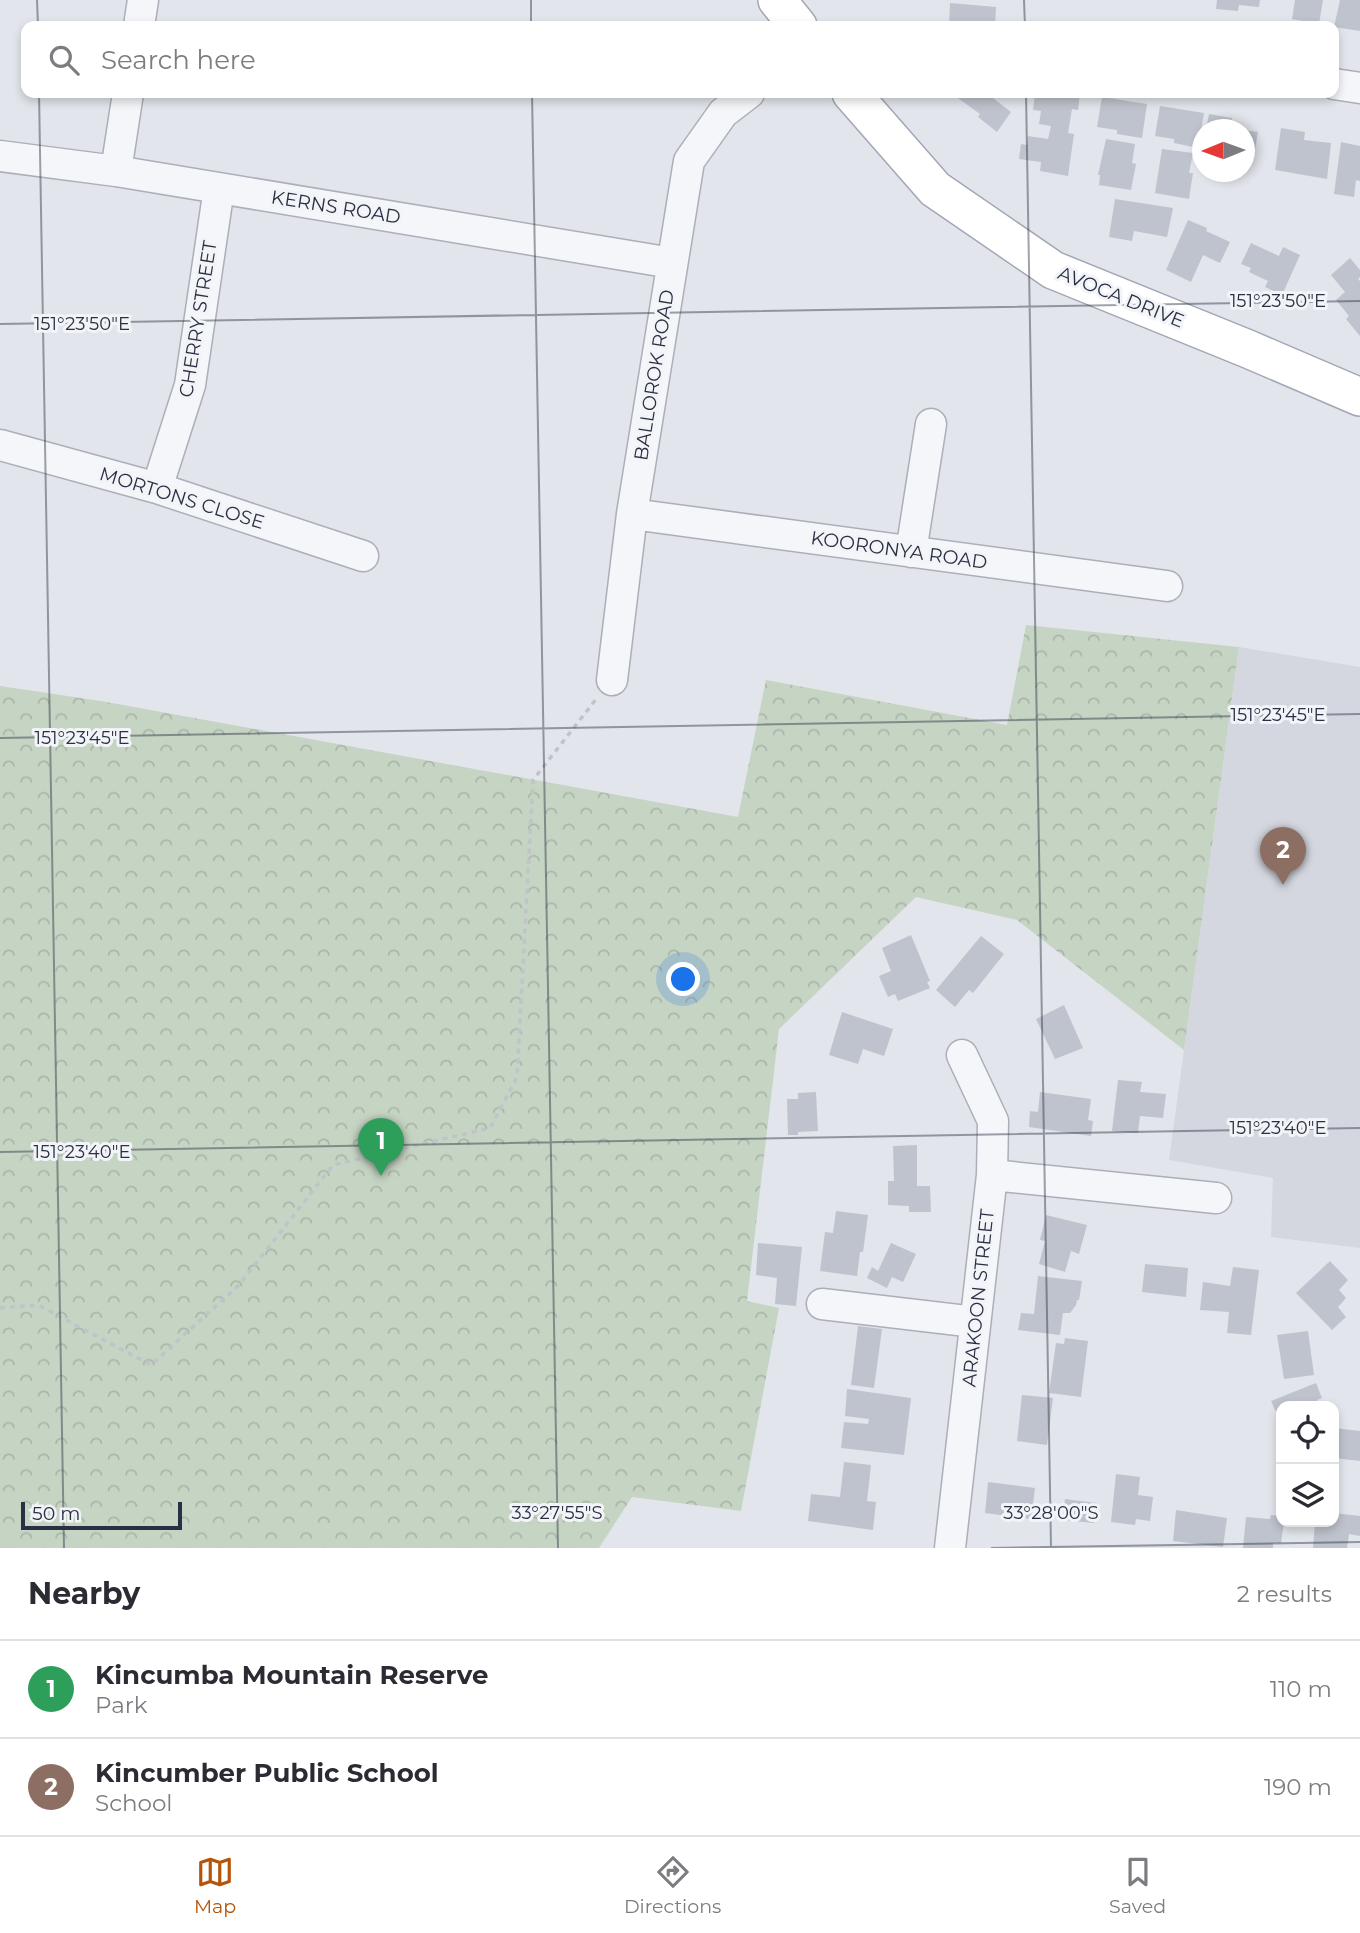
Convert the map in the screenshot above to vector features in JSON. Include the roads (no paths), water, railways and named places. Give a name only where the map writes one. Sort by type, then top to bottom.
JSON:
[{"type":"main road","points":[[777,0],[794,21]]},
{"type":"main road","name":"AVOCA DRIVE","points":[[855,98],[935,189],[1053,270],[1360,397]]},
{"type":"street","points":[[140,21],[143,0]]},
{"type":"street","points":[[1339,85],[1360,88]]},
{"type":"street","points":[[116,171],[127,98]]},
{"type":"street","name":"BALLOROK ROAD","points":[[612,680],[632,514],[688,161],[723,113],[742,98]]},
{"type":"street","name":"KERNS ROAD","points":[[0,156],[116,171],[672,263]]},
{"type":"street","name":"CHERRY STREET","points":[[157,488],[190,385],[219,188]]},
{"type":"street","points":[[911,552],[931,424]]},
{"type":"street","name":"MORTONS CLOSE","points":[[0,445],[157,488],[363,556]]},
{"type":"street","name":"KOORONYA ROAD","points":[[632,514],[1167,586]]},
{"type":"street","name":"ARAKOON STREET","points":[[950,1548],[992,1175],[993,1121],[962,1055]]},
{"type":"street","points":[[992,1175],[1216,1198]]},
{"type":"street","points":[[822,1304],[975,1322]]},
{"type":"place","name":"Kincumber Public School","points":[[1283,885]]},
{"type":"place","name":"Kincumba Mountain Reserve","points":[[381,1176]]}]
